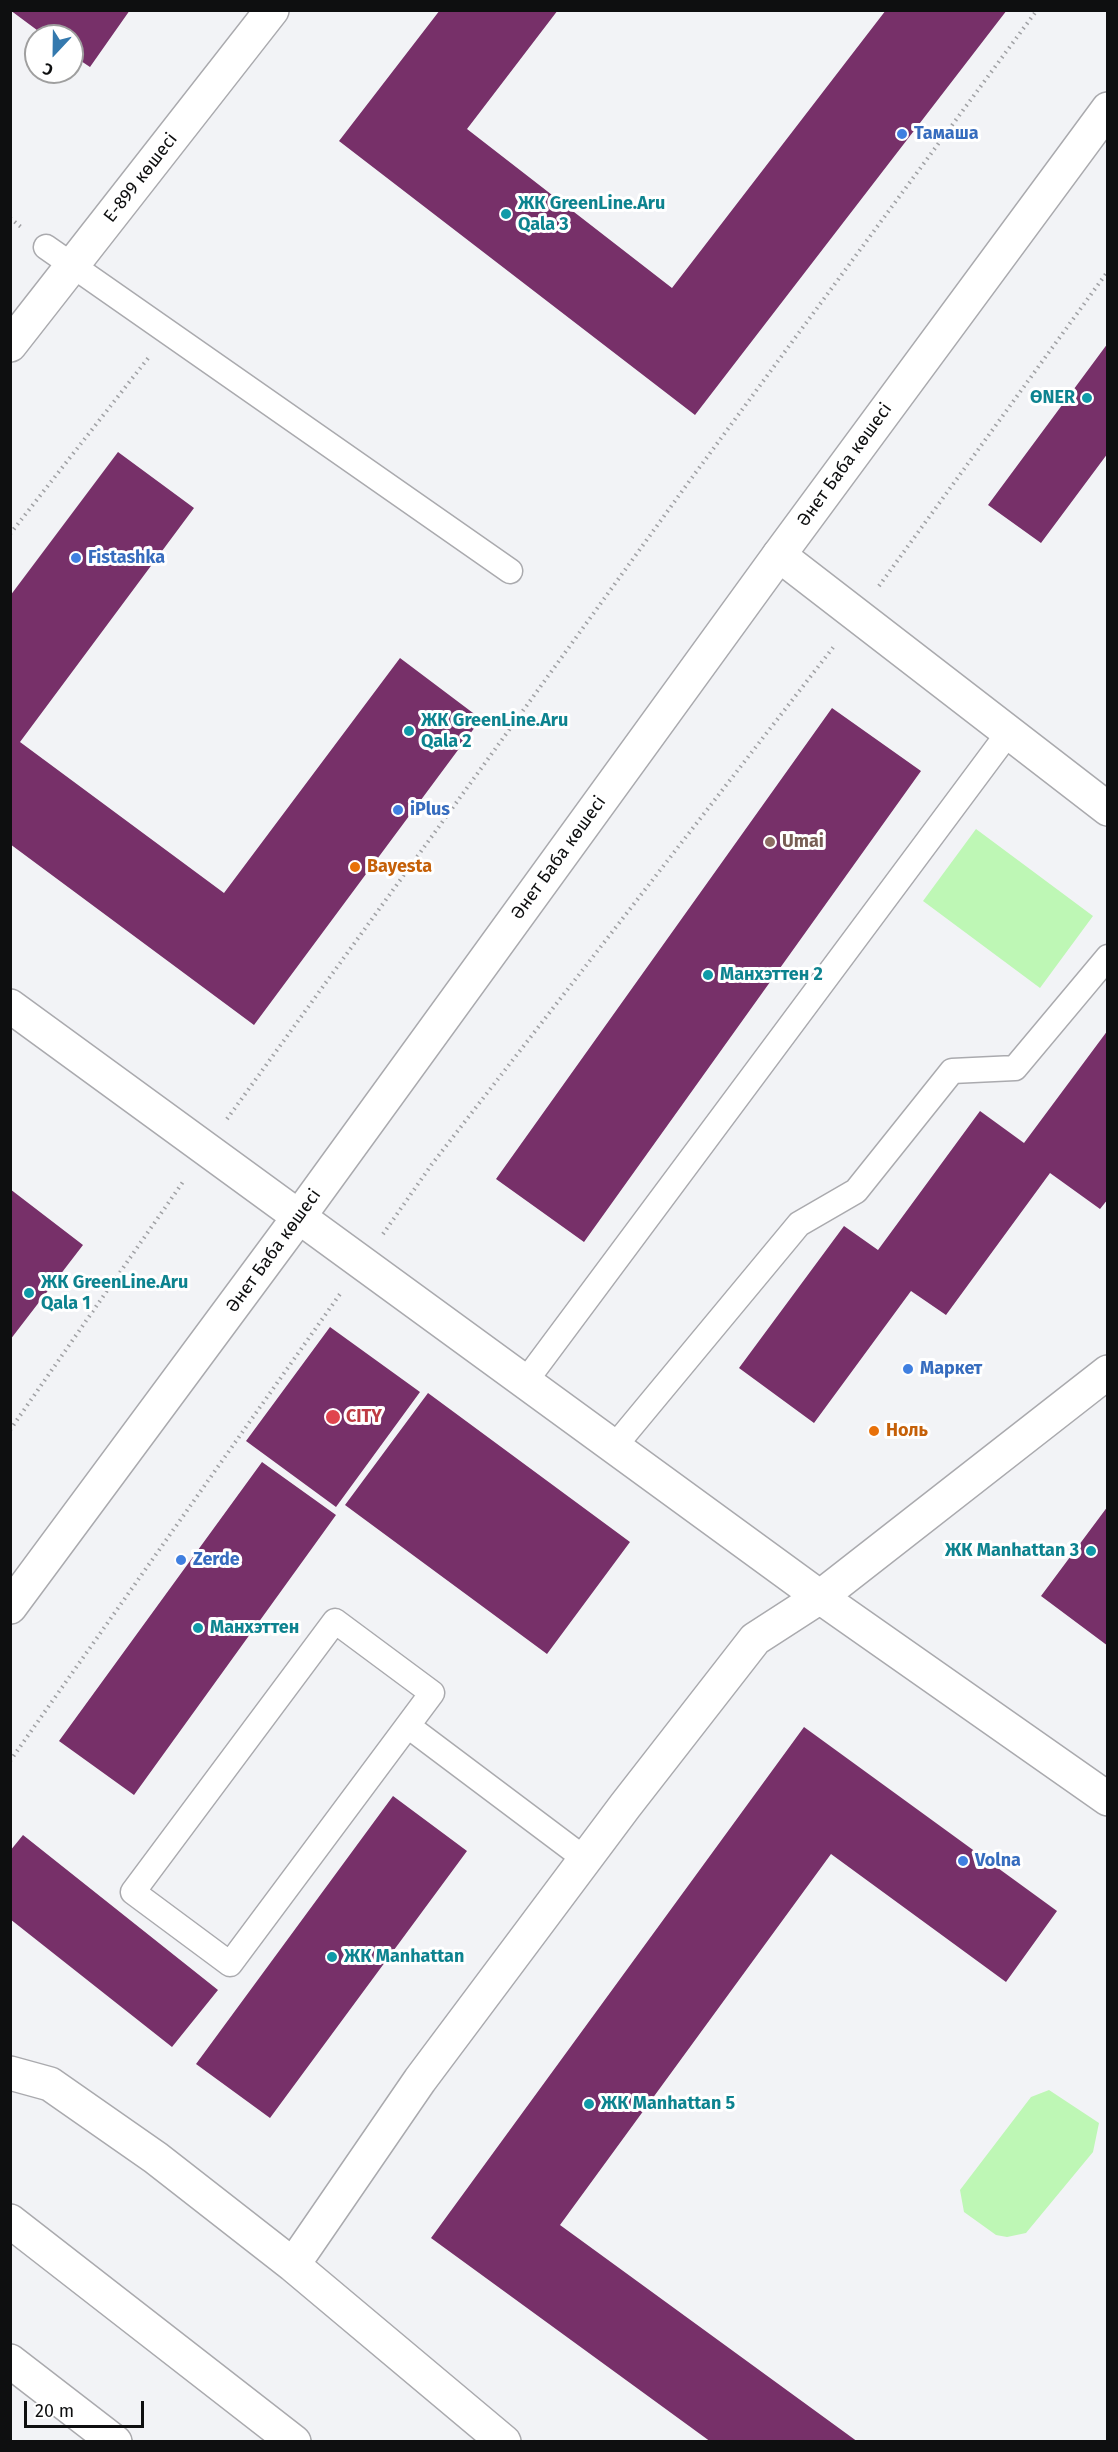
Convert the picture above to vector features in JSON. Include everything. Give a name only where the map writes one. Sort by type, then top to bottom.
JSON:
[{"type":"street","name":"Е-899 көшесі","points":[[10,345],[272,10]]},
{"type":"street","name":"Әнет Баба көшесі","points":[[10,1607],[298,1218],[779,555],[1107,109]]},
{"type":"street","points":[[779,555],[1107,808]]},
{"type":"street","points":[[10,1006],[820,1597],[1107,1799]]},
{"type":"street","points":[[293,2265],[420,2080],[585,1859],[755,1639],[820,1597],[1107,1372]]},
{"type":"street","points":[[10,2073],[50,2084],[156,2158],[293,2265],[504,2442]]},
{"type":"street","points":[[10,2221],[294,2442]]},
{"type":"street","points":[[10,2361],[115,2442]]},
{"type":"lane","points":[[46,247],[510,571]]},
{"type":"lane","points":[[525,1382],[1009,732]]},
{"type":"lane","points":[[614,1448],[798,1224],[856,1191],[952,1071],[1015,1068],[1107,957]]},
{"type":"lane","points":[[335,1621],[432,1693],[408,1726],[230,1964],[133,1892],[335,1621]]},
{"type":"lane","points":[[408,1726],[585,1859]]},
{"type":"path","points":[[10,1430],[205,1149],[688,483],[1037,10]]},
{"type":"path","points":[[10,1761],[432,1164],[858,615],[1107,271]]},
{"type":"path","points":[[10,534],[168,333]]},
{"type":"green space","points":[[976,829],[1093,916],[1040,988],[923,901]]},
{"type":"green space","points":[[1049,2090],[1099,2123],[1093,2152],[1026,2233],[1007,2237],[996,2235],[964,2212],[960,2190],[1031,2097]]},
{"type":"building","points":[[10,10],[130,10],[90,67],[84,63],[84,24],[29,24]]},
{"type":"building","name":"ЖК GreenLine.Aru Qala 3","points":[[440,10],[558,10],[467,129],[672,288],[886,10],[1007,10],[695,415],[339,141]]},
{"type":"building","name":"ӨNER","points":[[1108,343],[1108,453],[1041,543],[988,505]]},
{"type":"building","name":"ЖК GreenLine.Aru Qala 2","points":[[118,452],[194,508],[20,742],[224,893],[400,658],[481,719],[254,1025],[10,844],[10,596]]},
{"type":"building","name":"Манхэттен 2","points":[[832,708],[921,771],[584,1242],[496,1179]]},
{"type":"building","points":[[1108,1030],[1108,1199],[1100,1209],[1050,1173],[946,1315],[911,1291],[814,1423],[739,1368],[844,1226],[878,1250],[980,1111],[1024,1143]]},
{"type":"building","name":"ЖК GreenLine.Aru Qala 1","points":[[10,1189],[83,1245],[10,1340]]},
{"type":"building","name":"CITY","points":[[330,1327],[420,1392],[336,1507],[246,1441]]},
{"type":"building","points":[[428,1393],[630,1542],[547,1654],[345,1505]]},
{"type":"building","name":"Манхэттен","points":[[262,1462],[336,1515],[134,1795],[59,1741]]},
{"type":"building","name":"ЖК Manhattan 3","points":[[1108,1506],[1108,1646],[1041,1596]]},
{"type":"building","name":"ЖК Manhattan 5","points":[[804,1727],[1057,1911],[1006,1982],[831,1854],[560,2225],[858,2442],[711,2442],[431,2238]]},
{"type":"building","name":"ЖК Manhattan","points":[[393,1796],[467,1851],[270,2118],[196,2064]]},
{"type":"building","points":[[23,1835],[218,1990],[172,2047],[10,1919],[10,1851]]},
{"type":"place","name":"Тамаша","points":[[902,134]]},
{"type":"place","name":"ЖК GreenLine.Aru Qala 3","points":[[506,214]]},
{"type":"place","name":"ӨNER","points":[[1087,398]]},
{"type":"place","name":"Fistashka","points":[[76,558]]},
{"type":"place","name":"ЖК GreenLine.Aru Qala 2","points":[[409,731]]},
{"type":"place","name":"iPlus","points":[[398,810]]},
{"type":"place","name":"Umai","points":[[770,842]]},
{"type":"place","name":"Bayesta","points":[[355,867]]},
{"type":"place","name":"Манхэттен 2","points":[[708,975]]},
{"type":"place","name":"ЖК GreenLine.Aru Qala 1","points":[[29,1293]]},
{"type":"place","name":"Маркет","points":[[908,1369]]},
{"type":"place","name":"CITY","points":[[333,1417]]},
{"type":"place","name":"Ноль","points":[[874,1431]]},
{"type":"place","name":"ЖК Manhattan 3","points":[[1091,1551]]},
{"type":"place","name":"Zerde","points":[[181,1560]]},
{"type":"place","name":"Манхэттен","points":[[198,1628]]},
{"type":"place","name":"Volna","points":[[963,1861]]},
{"type":"place","name":"ЖК Manhattan","points":[[332,1957]]},
{"type":"place","name":"ЖК Manhattan 5","points":[[589,2104]]}]
